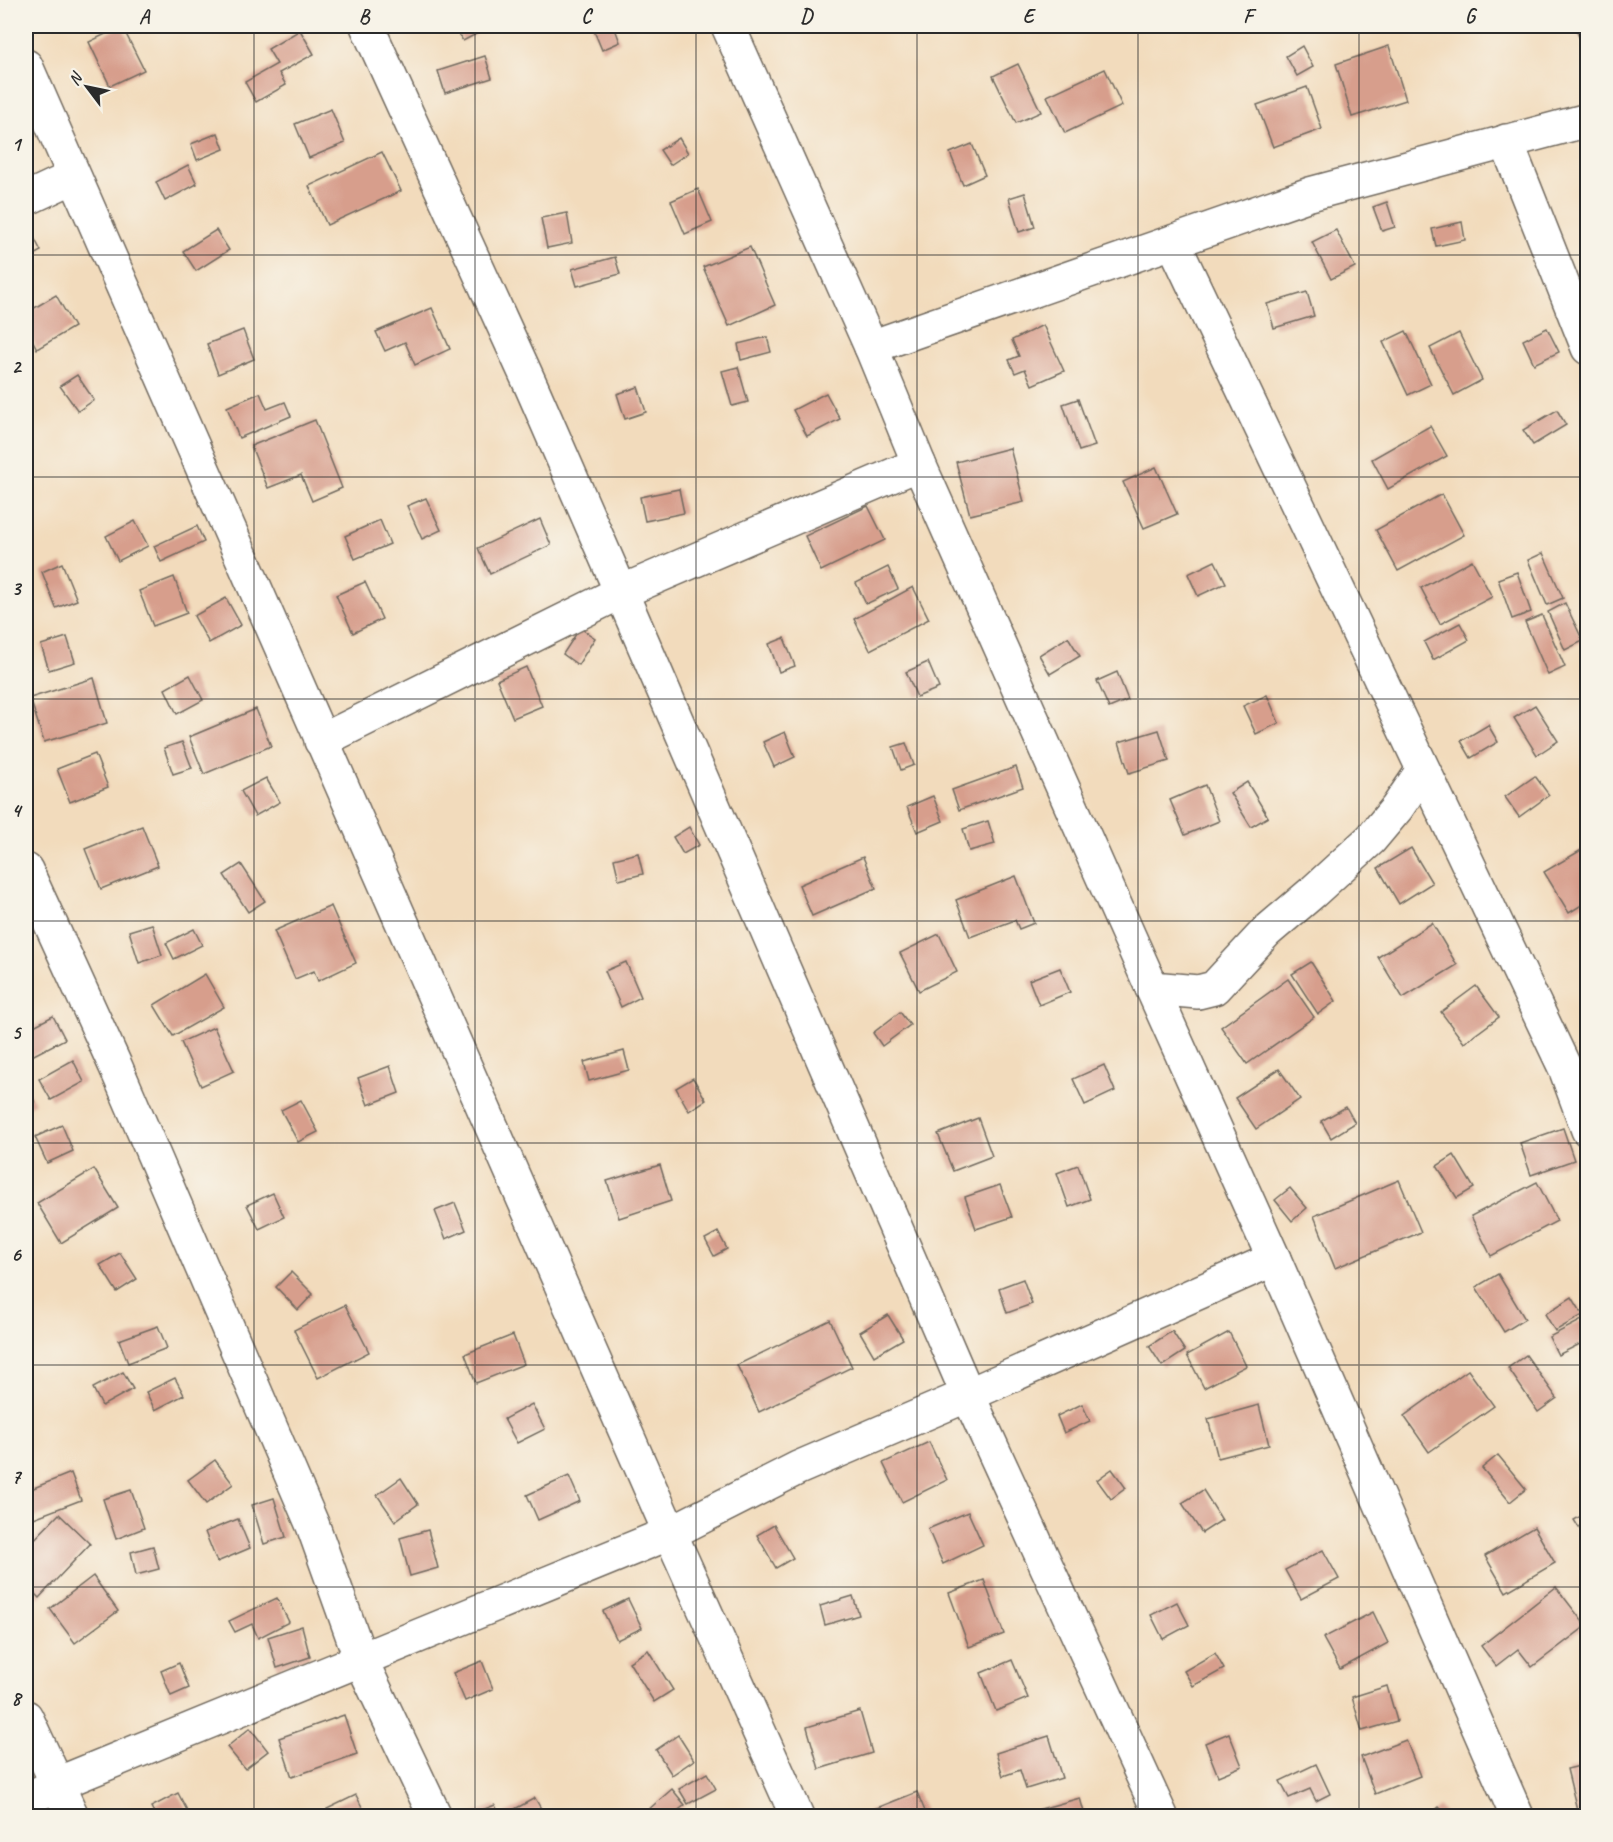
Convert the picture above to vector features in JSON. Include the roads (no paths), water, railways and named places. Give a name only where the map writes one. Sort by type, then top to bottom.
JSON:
[{"type":"street","points":[[367,26],[532,388],[968,1395],[1161,1816]]},
{"type":"street","points":[[728,26],[871,347],[919,464],[1274,1259],[1517,1816]]},
{"type":"street","points":[[26,66],[321,741],[797,1816]]},
{"type":"street","points":[[871,347],[1310,194],[1587,120]]},
{"type":"street","points":[[1506,141],[1587,348]]},
{"type":"street","points":[[26,199],[73,177]]},
{"type":"street","points":[[1173,242],[1565,1068],[1587,1130]]},
{"type":"street","points":[[321,741],[621,592],[919,464]]},
{"type":"street","points":[[1152,988],[1198,992],[1214,988],[1266,932],[1371,839],[1397,808],[1423,771]]},
{"type":"street","points":[[26,870],[115,1065],[313,1526],[361,1660],[435,1816]]},
{"type":"street","points":[[26,1800],[57,1784],[670,1533],[798,1468],[1274,1259]]},
{"type":"street","points":[[26,1717],[72,1816]]}]
